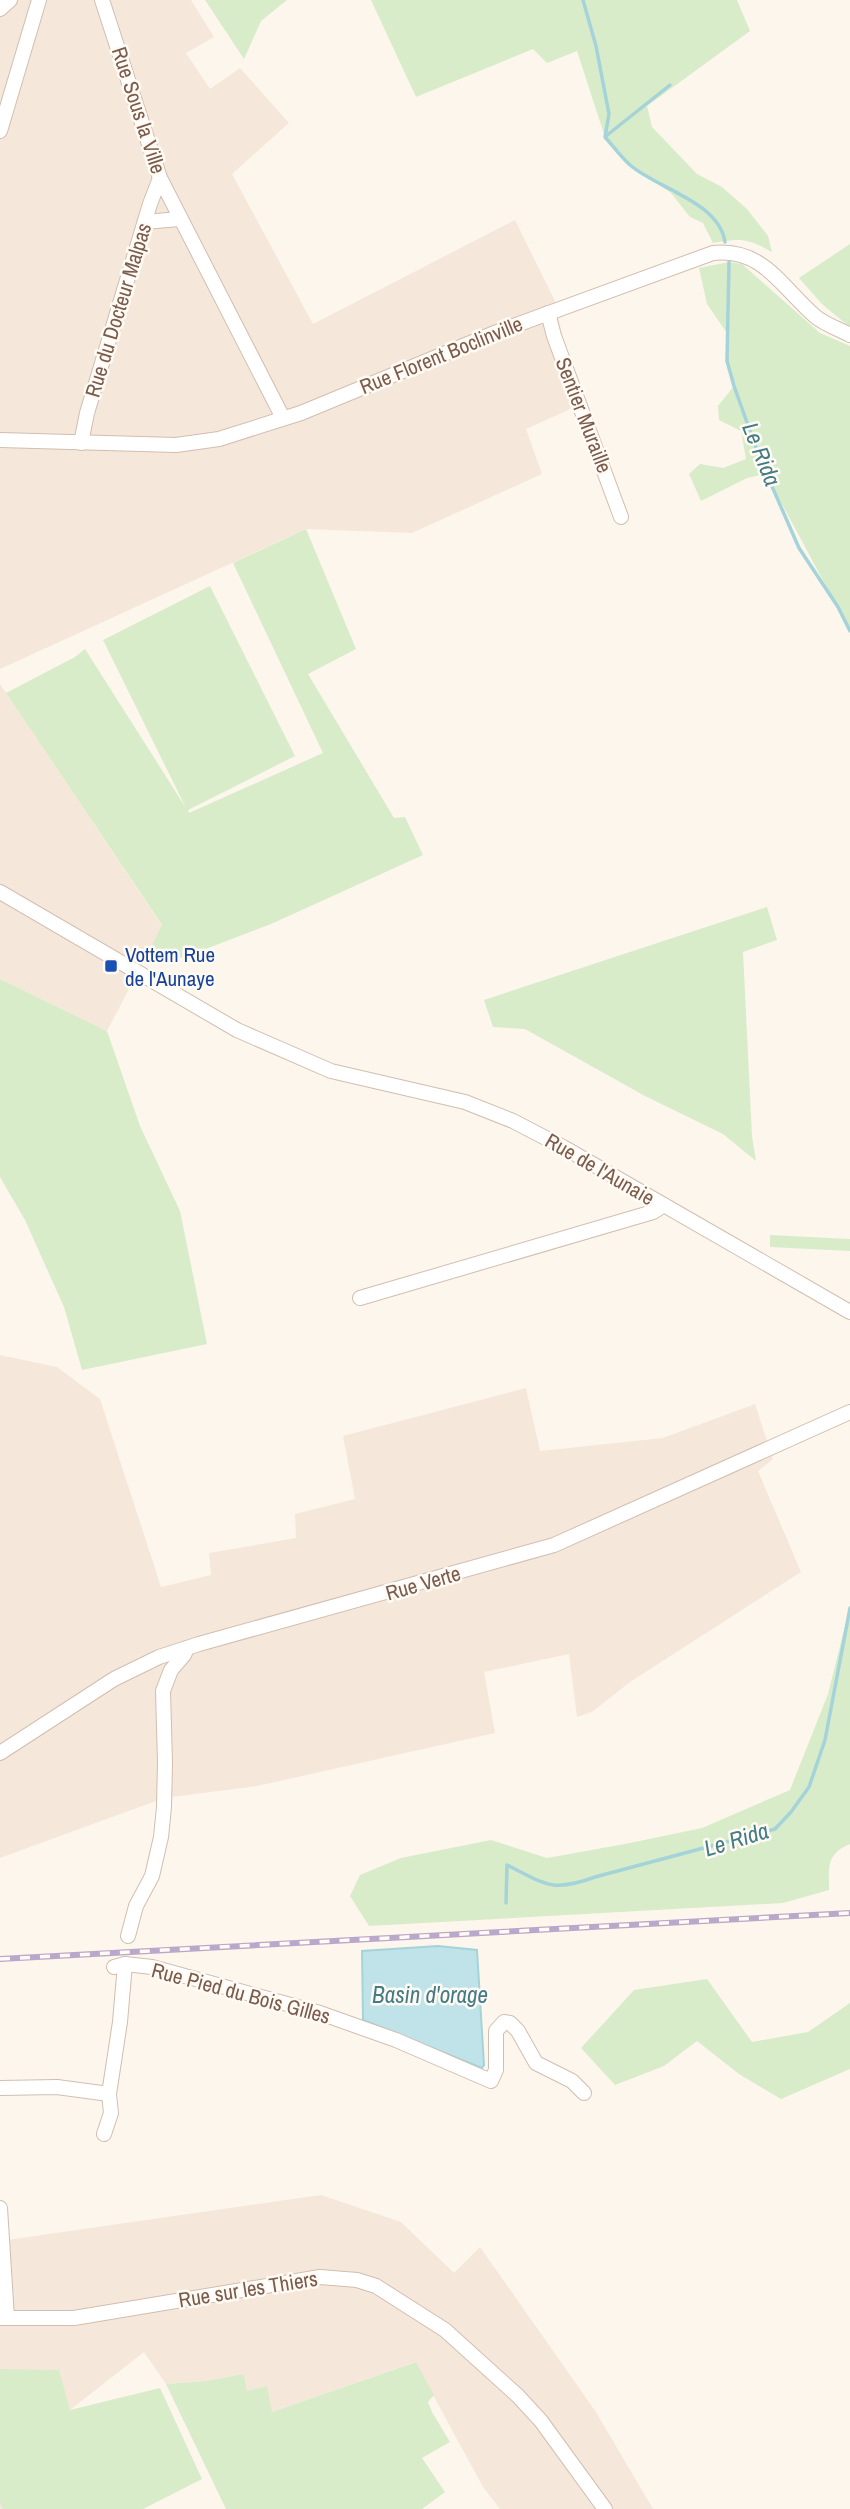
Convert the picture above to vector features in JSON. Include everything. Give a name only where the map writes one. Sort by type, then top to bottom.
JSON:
[{"type":"street","points":[[0,9],[10,0]]},
{"type":"street","points":[[0,131],[39,0]]},
{"type":"street","name":"Rue Sous la Ville","points":[[102,0],[160,178],[283,418]]},
{"type":"street","name":"Rue du Docteur Malpas","points":[[81,443],[87,413],[149,204],[160,178]]},
{"type":"street","points":[[145,222],[179,219]]},
{"type":"street","name":"Rue Florent Boclinville","points":[[0,440],[176,445],[219,439],[300,413],[548,313],[713,253],[729,251],[746,255],[758,262],[819,320],[850,335]]},
{"type":"street","name":"Sentier Muraille","points":[[548,313],[621,517]]},
{"type":"street","name":"Rue de l'Aunaie","points":[[0,891],[237,1030],[331,1071],[465,1102],[513,1121],[850,1312]]},
{"type":"street","points":[[360,1298],[653,1212],[664,1205]]},
{"type":"street","name":"Rue Verte","points":[[0,1753],[114,1679],[159,1657],[554,1545],[850,1412]]},
{"type":"street","points":[[128,1936],[136,1906],[152,1875],[160,1837],[165,1763],[163,1691],[171,1670],[187,1648]]},
{"type":"street","name":"Rue Pied du Bois Gilles","points":[[104,2134],[111,2113],[109,2094],[120,2022],[120,1966],[152,1968],[320,2014],[396,2040],[491,2081],[496,2070],[496,2031],[504,2022],[510,2023],[518,2031],[536,2063],[572,2081],[584,2093]]},
{"type":"street","points":[[0,2088],[57,2087],[109,2094]]},
{"type":"street","name":"Rue sur les Thiers","points":[[0,2208],[4,2318],[74,2318],[320,2277],[334,2276],[376,2286],[445,2330],[518,2396],[541,2421],[605,2509]]},
{"type":"shaded area","points":[[0,0],[191,0],[214,37],[186,53],[210,89],[240,68],[289,123],[232,174],[313,324],[515,220],[555,301],[577,406],[526,429],[542,474],[412,533],[306,529],[0,669]]},
{"type":"shaded area","points":[[0,684],[162,926],[107,1031],[0,979]]},
{"type":"shaded area","points":[[0,1355],[57,1367],[100,1399],[161,1587],[211,1575],[209,1553],[296,1538],[295,1514],[355,1499],[343,1436],[526,1388],[540,1451],[663,1438],[755,1404],[773,1459],[758,1471],[801,1572],[630,1682],[592,1712],[577,1717],[569,1654],[484,1672],[495,1733],[257,1786],[164,1798],[0,1858]]},
{"type":"shaded area","points":[[321,2195],[401,2222],[454,2273],[480,2247],[596,2412],[653,2509],[500,2509],[483,2487],[415,2362],[272,2412],[247,2391],[244,2374],[206,2381],[166,2384],[144,2352],[70,2410],[45,2509],[0,2509],[0,2241]]},
{"type":"green space","points":[[205,0],[287,0],[261,21],[244,59]]},
{"type":"green space","points":[[371,0],[737,0],[750,31],[647,106],[652,127],[697,174],[722,187],[747,209],[768,236],[772,252],[744,240],[713,243],[703,223],[690,217],[671,193],[631,166],[605,137],[577,51],[547,63],[533,49],[416,97]]},
{"type":"green space","points":[[850,244],[850,327],[823,305],[799,278]]},
{"type":"green space","points":[[729,262],[742,264],[820,333],[850,346],[850,631],[766,474],[747,478],[701,501],[689,474],[700,464],[723,468],[746,459],[741,431],[719,420],[718,406],[734,386],[727,361],[729,336],[707,304],[699,268]]},
{"type":"green space","points":[[306,529],[356,649],[308,674],[394,818],[405,817],[423,855],[271,924],[182,958],[151,947],[162,925],[6,693],[75,657],[85,649],[186,808],[103,640],[210,586],[295,756],[188,810],[189,813],[323,753],[233,563]]},
{"type":"green space","points":[[767,907],[777,940],[743,952],[752,1136],[756,1161],[723,1134],[645,1096],[525,1029],[493,1027],[484,1000]]},
{"type":"green space","points":[[0,979],[107,1031],[140,1126],[180,1211],[207,1344],[82,1370],[64,1307],[25,1220],[0,1177]]},
{"type":"green space","points":[[770,1235],[850,1239],[850,1251],[770,1247]]},
{"type":"green space","points":[[850,1606],[850,1844],[833,1857],[829,1868],[829,1890],[783,1903],[369,1926],[350,1896],[360,1875],[401,1858],[491,1840],[547,1858],[702,1828],[790,1790],[828,1694]]},
{"type":"green space","points":[[707,1979],[752,2042],[808,2032],[850,2003],[850,2069],[781,2099],[739,2074],[697,2041],[664,2066],[615,2085],[581,2048],[634,1990]]},
{"type":"green space","points":[[416,2362],[434,2395],[428,2402],[432,2412],[450,2442],[422,2458],[445,2492],[422,2509],[226,2509],[166,2384],[206,2381],[244,2374],[247,2391],[267,2386],[272,2412]]},
{"type":"green space","points":[[0,2369],[59,2370],[70,2410],[160,2388],[202,2479],[143,2509],[3,2509],[0,2503]]},
{"type":"water","name":"Basin d'orage","points":[[438,1946],[477,1950],[484,2065],[482,2068],[363,2020],[362,1951]]},
{"type":"waterway","name":"Le Rida","points":[[583,0],[596,46],[609,114],[605,137],[620,155],[642,174],[700,206],[712,216],[725,242]]},
{"type":"waterway","points":[[606,136],[670,85]]},
{"type":"waterway","name":"Le Rida","points":[[729,262],[727,361],[734,386],[760,459],[799,548],[838,607],[850,631]]},
{"type":"waterway","name":"Le Rida","points":[[506,1903],[507,1865],[549,1884],[568,1885],[775,1829],[809,1787],[825,1740],[850,1608]]},
{"type":"railway","points":[[0,1959],[850,1913]]},
{"type":"place","name":"Vottem Rue de l'Aunaye","points":[[111,966]]}]
